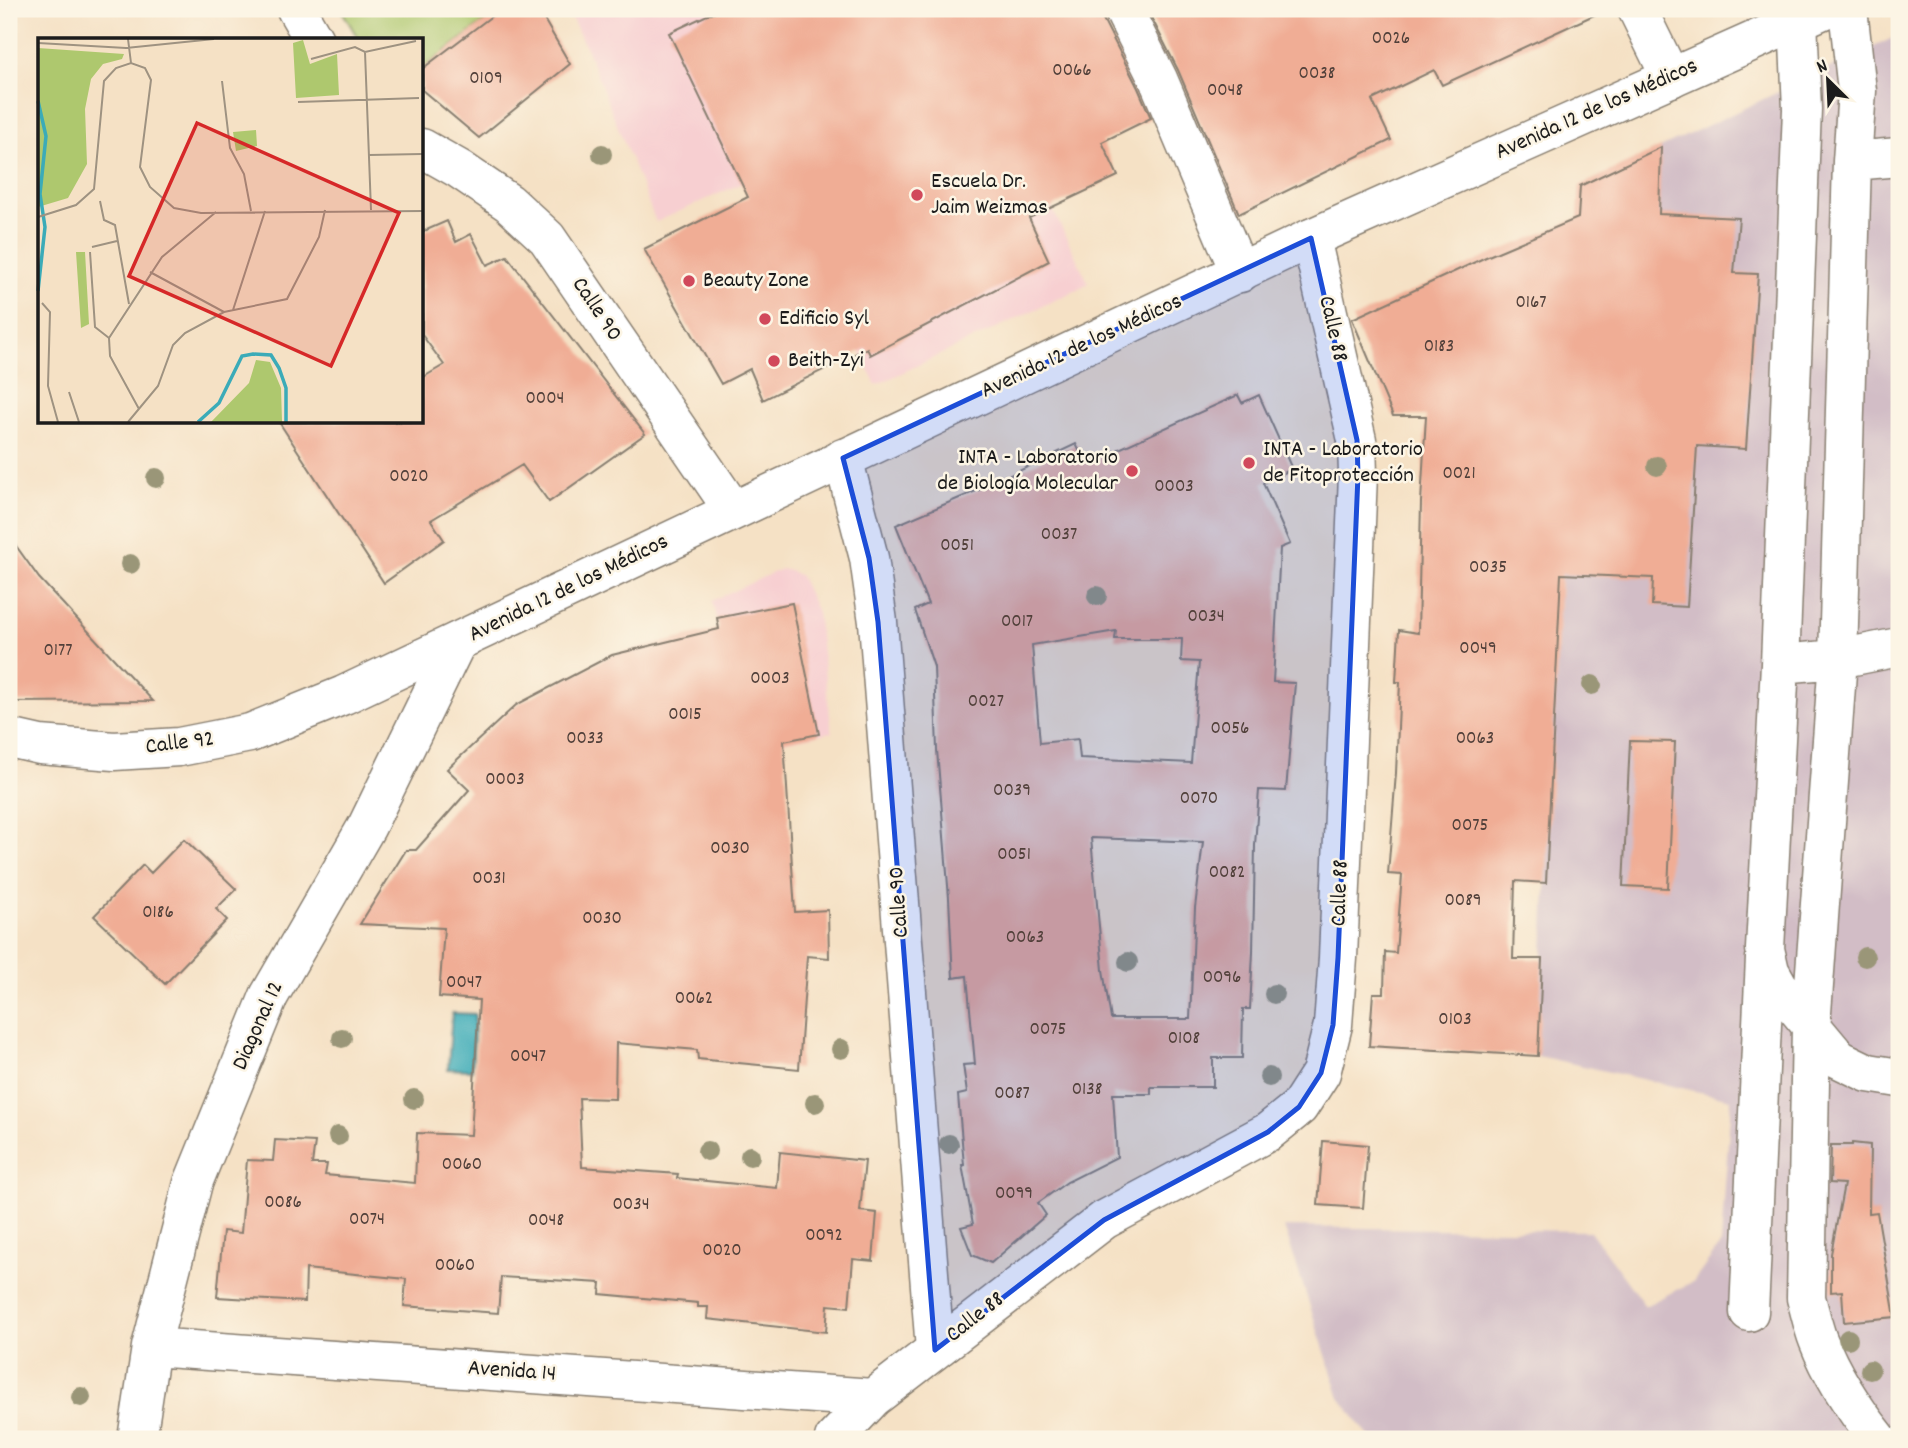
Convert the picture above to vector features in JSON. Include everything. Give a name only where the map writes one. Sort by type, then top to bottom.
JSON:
[{"type":"street","points":[[296,9],[313,38]]},
{"type":"street","points":[[1123,9],[1158,79],[1240,273]]},
{"type":"street","points":[[1637,9],[1671,78]]},
{"type":"street","points":[[1848,9],[1857,91],[1852,161],[1838,659],[1811,1026],[1805,1298],[1817,1338],[1831,1369],[1869,1428],[1899,1423]]},
{"type":"street","points":[[1749,1312],[1780,664],[1802,109],[1812,15]]},
{"type":"street","name":"Avenida 12 de los Médicos","points":[[344,695],[1311,238],[1812,15]]},
{"type":"street","name":"Calle 90","points":[[424,149],[509,203],[547,238],[733,510]]},
{"type":"street","points":[[1852,161],[1899,157]]},
{"type":"street","name":"Calle 88","points":[[834,1439],[873,1398],[1104,1220],[1268,1132],[1299,1107],[1321,1073],[1333,1025],[1338,958],[1358,475],[1357,440],[1311,238]]},
{"type":"street","name":"Calle 90","points":[[844,458],[869,558],[878,622],[935,1350]]},
{"type":"street","name":"Diagonal 12","points":[[137,1439],[150,1347],[193,1183],[269,996],[367,827],[457,642]]},
{"type":"street","points":[[1780,664],[1838,659],[1899,647]]},
{"type":"street","name":"Calle 92","points":[[9,738],[40,745],[114,751],[179,747],[250,733],[344,695]]},
{"type":"street","points":[[1765,949],[1770,971],[1779,987],[1839,1059],[1868,1073],[1899,1078]]},
{"type":"street","name":"Avenida 14","points":[[150,1347],[873,1398]]},
{"type":"highlighted area","points":[[1311,238],[1357,440],[1358,475],[1338,958],[1333,1025],[1321,1073],[1299,1107],[1268,1132],[1104,1220],[935,1350],[878,622],[869,558],[843,458]]},
{"type":"shaded area","name":"Escuela Dr. Jaim Weizmas","points":[[567,9],[955,9],[1089,284],[876,385],[776,168],[656,222],[587,50]]},
{"type":"shaded area","points":[[1899,35],[1899,1439],[1371,1439],[1340,1398],[1284,1227],[1590,1231],[1645,1306],[1694,1281],[1721,1244],[1731,1099],[1538,1056],[1580,186]]},
{"type":"shaded area","points":[[781,569],[800,576],[817,612],[832,732],[748,749],[712,601]]},
{"type":"green space","points":[[341,9],[501,9],[424,67],[424,38],[358,38]]},
{"type":"water","points":[[452,1013],[475,1014],[472,1070],[448,1069]]},
{"type":"building","points":[[501,9],[538,9],[570,64],[479,138],[424,92],[424,67]]},
{"type":"building","name":"Escuela Dr. Jaim Weizmas","points":[[720,9],[1101,9],[1103,19],[1151,118],[1102,142],[1118,176],[1029,218],[1049,261],[870,355],[867,348],[763,400],[750,369],[721,384],[644,249],[748,197],[669,33]]},
{"type":"building","points":[[1147,9],[1607,9],[1442,85],[1434,70],[1372,100],[1391,140],[1239,214],[1178,70]]},
{"type":"building","points":[[1661,147],[1659,214],[1739,218],[1734,273],[1758,274],[1746,449],[1697,446],[1687,607],[1652,605],[1653,578],[1561,574],[1546,883],[1515,881],[1513,959],[1542,959],[1538,1056],[1369,1046],[1373,993],[1384,993],[1385,952],[1396,953],[1402,875],[1388,874],[1400,682],[1396,682],[1399,630],[1418,633],[1426,416],[1393,416],[1352,319],[1578,218],[1580,186]]},
{"type":"building","points":[[447,221],[456,242],[471,234],[487,265],[507,256],[645,434],[549,502],[522,465],[431,520],[444,540],[384,583],[280,424],[424,424],[424,377],[444,365],[424,338],[424,231]]},
{"type":"building","points":[[1238,395],[1242,403],[1259,395],[1292,469],[1263,483],[1290,544],[1280,548],[1273,682],[1295,683],[1286,791],[1259,790],[1250,1009],[1243,1009],[1242,1058],[1213,1058],[1213,1087],[1151,1087],[1151,1094],[1113,1094],[1117,1157],[1067,1182],[1038,1203],[1046,1215],[991,1263],[972,1255],[961,1227],[973,1224],[962,1165],[958,1095],[967,1093],[963,1065],[975,1064],[967,976],[953,978],[934,667],[915,610],[928,604],[896,525],[1076,444],[1086,464]],"holes":[[[1116,631],[1115,639],[1182,639],[1181,661],[1199,662],[1191,763],[1080,758],[1078,739],[1040,743],[1032,645]],[[1091,838],[1203,842],[1195,908],[1190,1019],[1111,1019],[1103,970]]]},
{"type":"building","points":[[9,536],[39,578],[153,701],[9,702]]},
{"type":"building","points":[[792,603],[819,734],[784,741],[795,912],[828,910],[829,958],[807,956],[799,1069],[698,1059],[697,1050],[616,1043],[615,1099],[579,1098],[582,1167],[678,1174],[677,1178],[777,1188],[780,1152],[865,1161],[860,1211],[877,1213],[873,1261],[853,1259],[849,1307],[828,1305],[826,1332],[707,1319],[708,1307],[698,1307],[698,1303],[600,1294],[601,1283],[501,1277],[498,1313],[404,1306],[406,1279],[306,1269],[305,1302],[217,1297],[223,1231],[241,1233],[247,1160],[273,1161],[275,1140],[315,1142],[312,1164],[327,1164],[325,1175],[415,1183],[417,1133],[471,1135],[479,1000],[439,997],[444,928],[360,924],[406,850],[416,850],[469,790],[447,769],[516,705],[612,655],[719,629],[717,618]]},
{"type":"building","points":[[1630,741],[1675,742],[1668,888],[1623,886]]},
{"type":"building","points":[[184,839],[236,889],[216,909],[227,920],[165,984],[94,916],[143,865],[151,873]]},
{"type":"building","points":[[1323,1141],[1368,1145],[1363,1208],[1318,1205]]},
{"type":"building","points":[[1831,1145],[1870,1145],[1869,1213],[1877,1212],[1895,1317],[1844,1322],[1842,1291],[1831,1292],[1831,1254],[1844,1184],[1830,1183]]},
{"type":"place","name":"Escuela Dr. Jaim Weizmas","points":[[917,195]]},
{"type":"place","name":"Beauty Zone","points":[[689,281]]},
{"type":"place","name":"Edificio Syl","points":[[765,319]]},
{"type":"place","name":"Beith-Zyi","points":[[774,361]]},
{"type":"place","name":"INTA - Laboratorio de Fitoprotección","points":[[1249,463]]},
{"type":"place","name":"INTA - Laboratorio de Biología Molecular","points":[[1132,471]]}]
